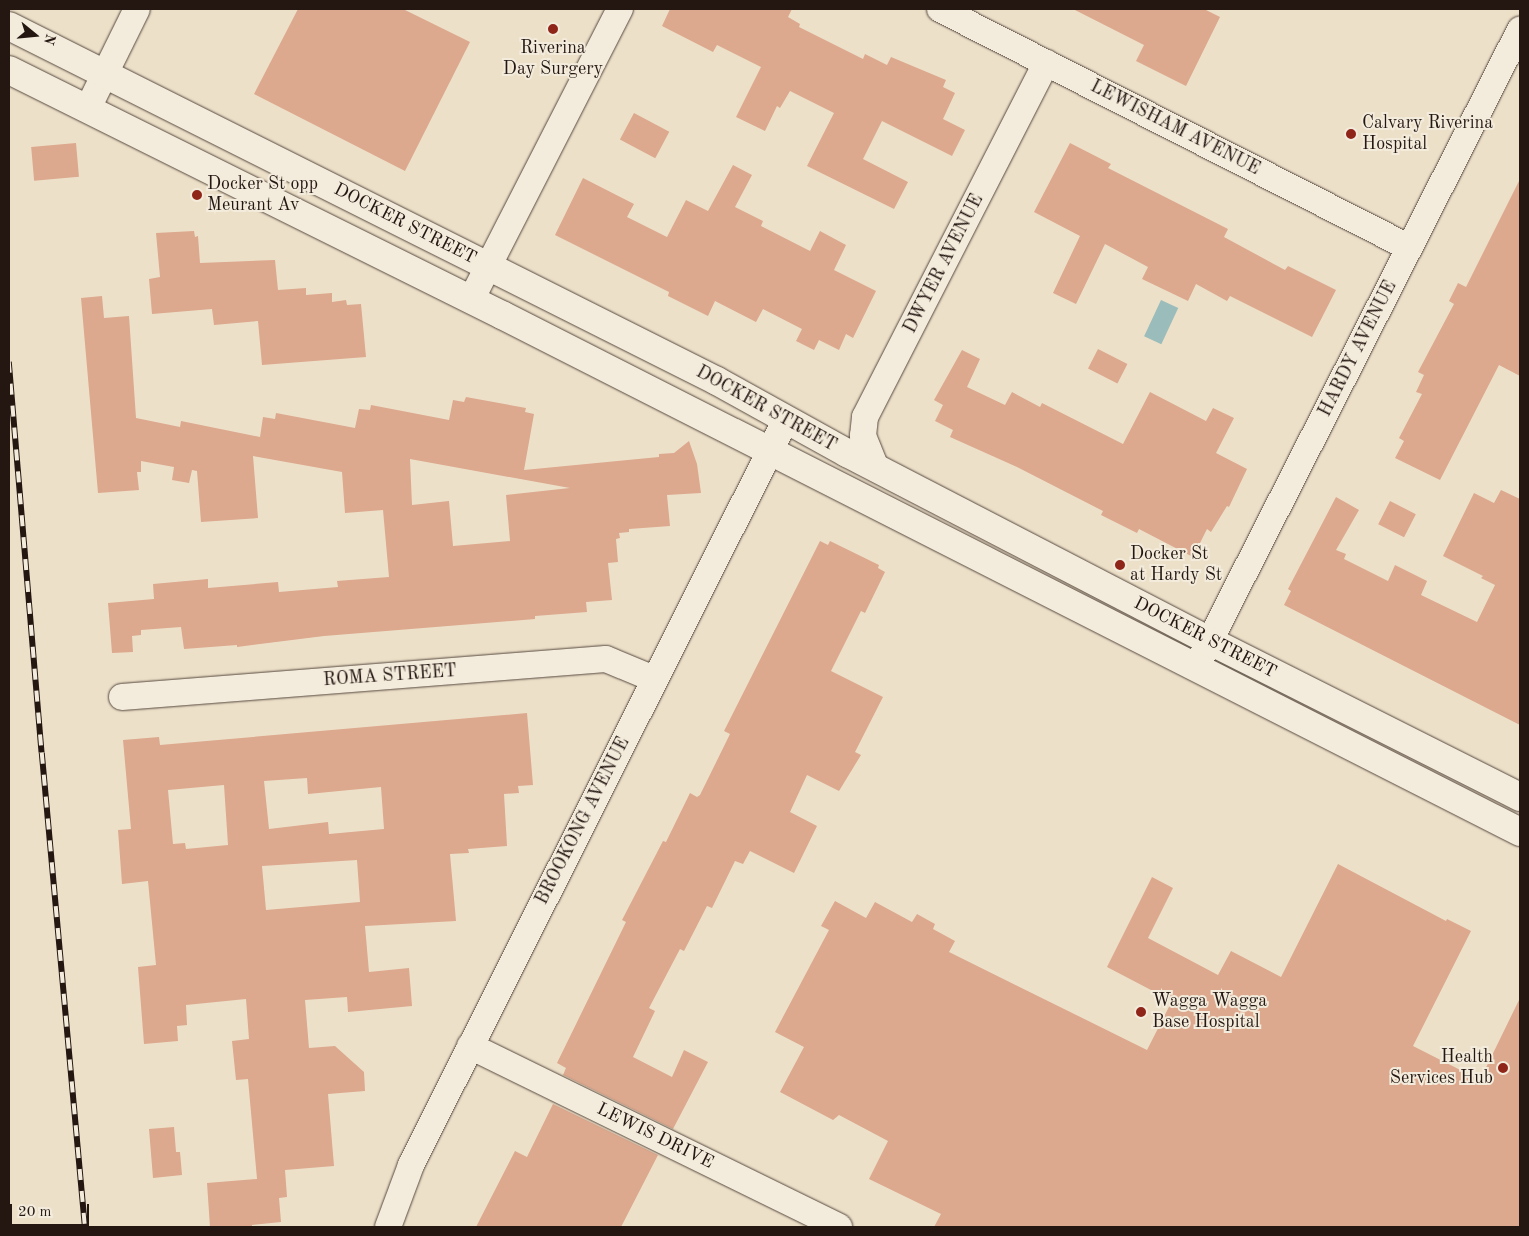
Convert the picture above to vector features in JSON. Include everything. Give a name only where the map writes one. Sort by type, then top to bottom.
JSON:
[{"type":"main road","name":"DOCKER STREET","points":[[9,26],[718,381],[876,468],[1210,641],[1520,797]]},
{"type":"main road","name":"DOCKER STREET","points":[[9,70],[471,300],[1520,832]]},
{"type":"street","points":[[88,108],[137,9]]},
{"type":"street","points":[[471,300],[620,9]]},
{"type":"street","name":"LEWISHAM AVENUE","points":[[940,9],[1410,248]]},
{"type":"street","name":"HARDY AVENUE","points":[[1196,668],[1410,248],[1514,56],[1520,30]]},
{"type":"street","name":"DWYER AVENUE","points":[[876,468],[864,436],[866,417],[1046,63]]},
{"type":"street","name":"BROOKONG AVENUE","points":[[388,1227],[411,1165],[786,419]]},
{"type":"street","name":"ROMA STREET","points":[[122,697],[606,659],[654,679]]},
{"type":"street","name":"LEWIS DRIVE","points":[[470,1046],[839,1227]]},
{"type":"water","points":[[1161,300],[1178,308],[1161,344],[1144,336]]},
{"type":"building","points":[[298,9],[403,9],[470,42],[405,171],[254,94]]},
{"type":"building","points":[[670,9],[792,9],[788,17],[800,24],[799,27],[863,59],[865,54],[887,65],[891,57],[946,80],[943,87],[955,93],[943,119],[965,130],[952,156],[882,121],[863,159],[908,182],[894,209],[807,166],[834,113],[790,91],[780,108],[777,106],[765,131],[736,117],[761,67],[717,45],[713,52],[662,26]]},
{"type":"building","points":[[1073,9],[1204,9],[1220,17],[1186,86],[1136,61],[1144,45]]},
{"type":"building","points":[[634,113],[669,132],[655,158],[620,139]]},
{"type":"building","points":[[76,143],[79,177],[34,181],[31,147]]},
{"type":"building","points":[[1070,143],[1111,164],[1108,168],[1228,229],[1224,237],[1285,270],[1288,266],[1336,290],[1312,337],[1230,296],[1227,301],[1196,284],[1188,301],[1142,279],[1148,267],[1105,244],[1076,304],[1053,293],[1080,236],[1034,212]]},
{"type":"building","points":[[733,165],[752,175],[735,207],[763,221],[761,226],[810,251],[820,231],[846,245],[834,270],[876,291],[853,338],[846,334],[839,350],[819,340],[814,350],[796,341],[802,329],[763,309],[756,322],[715,301],[708,316],[668,296],[669,292],[555,235],[583,178],[634,204],[627,217],[667,237],[686,200],[708,211]]},
{"type":"building","points":[[1520,179],[1520,376],[1499,365],[1440,480],[1395,458],[1404,441],[1399,438],[1422,394],[1416,392],[1424,375],[1418,372],[1454,304],[1449,301],[1458,283],[1466,287]]},
{"type":"building","points":[[194,231],[195,237],[198,236],[200,263],[275,260],[278,290],[306,288],[306,295],[332,293],[332,302],[346,300],[347,305],[361,304],[366,357],[262,365],[258,321],[214,325],[212,309],[152,314],[149,279],[160,277],[156,233]]},
{"type":"building","points":[[102,296],[104,318],[129,316],[136,418],[180,427],[181,421],[260,437],[263,417],[275,419],[276,413],[355,428],[359,409],[370,410],[371,405],[449,420],[453,400],[464,402],[466,397],[526,408],[525,412],[534,414],[524,470],[659,457],[659,454],[674,453],[689,441],[697,464],[701,493],[667,495],[670,526],[629,529],[629,532],[619,533],[620,538],[616,539],[618,562],[608,563],[612,600],[586,602],[587,612],[535,616],[535,619],[324,636],[237,647],[237,645],[184,649],[181,627],[141,630],[141,635],[132,636],[133,652],[112,653],[108,603],[154,599],[153,584],[208,579],[208,588],[278,582],[279,592],[338,587],[337,581],[389,577],[383,510],[345,513],[342,472],[253,456],[258,518],[201,522],[197,471],[192,470],[189,483],[172,480],[174,467],[141,461],[141,472],[137,472],[139,490],[98,493],[81,298]],"holes":[[[410,459],[570,488],[506,495],[510,541],[453,546],[449,501],[412,505]]]},
{"type":"building","points":[[1098,349],[1127,364],[1117,384],[1088,369]]},
{"type":"building","points":[[962,350],[980,359],[967,387],[1005,405],[1012,392],[1040,407],[1042,403],[1123,444],[1150,392],[1206,421],[1213,408],[1234,418],[1216,453],[1247,469],[1229,507],[1227,506],[1211,532],[1207,529],[1193,557],[1139,529],[1137,533],[1101,515],[1103,511],[1017,467],[950,437],[953,430],[935,421],[943,405],[934,400]]},
{"type":"building","points":[[1501,490],[1520,499],[1520,725],[1284,605],[1291,591],[1288,589],[1336,497],[1359,510],[1336,550],[1346,554],[1344,559],[1388,581],[1395,565],[1427,581],[1421,595],[1477,622],[1495,585],[1481,578],[1483,576],[1443,556],[1474,493],[1494,503]]},
{"type":"building","points":[[1390,501],[1416,514],[1404,537],[1378,524]]},
{"type":"building","points":[[820,541],[828,545],[830,541],[879,565],[878,568],[885,572],[865,613],[861,611],[831,671],[883,697],[855,752],[861,755],[839,791],[807,775],[790,812],[817,826],[794,873],[750,851],[743,864],[735,861],[712,908],[707,906],[684,951],[680,949],[649,1008],[655,1011],[633,1057],[672,1077],[684,1050],[708,1062],[673,1129],[563,1075],[566,1068],[557,1063],[626,922],[622,920],[663,841],[666,842],[690,793],[697,797],[700,795],[730,734],[724,731]]},
{"type":"building","points":[[527,713],[533,785],[518,786],[519,793],[504,794],[507,846],[468,849],[469,853],[450,854],[456,921],[365,926],[369,972],[409,968],[412,1006],[348,1012],[347,997],[305,1000],[309,1048],[335,1046],[364,1072],[365,1091],[328,1094],[334,1166],[285,1170],[287,1197],[279,1198],[281,1222],[252,1225],[252,1227],[210,1227],[207,1183],[257,1179],[248,1079],[236,1080],[232,1041],[249,1039],[246,999],[186,1005],[187,1025],[177,1026],[178,1041],[144,1044],[138,967],[156,965],[148,881],[122,884],[118,830],[131,829],[123,740],[159,737],[160,745]],"holes":[[[307,778],[308,794],[381,787],[384,829],[329,834],[328,822],[269,829],[264,781]],[[224,785],[228,845],[186,849],[185,843],[173,844],[168,790]],[[357,860],[360,902],[266,910],[262,866]]]},
{"type":"building","points":[[1338,864],[1446,921],[1447,919],[1471,931],[1413,1046],[1480,1080],[1520,998],[1520,1227],[934,1227],[941,1214],[869,1179],[888,1141],[839,1115],[833,1120],[780,1092],[804,1047],[775,1032],[829,930],[821,926],[835,901],[866,918],[875,902],[912,922],[917,914],[935,924],[933,929],[955,941],[949,952],[1147,1050],[1172,1001],[1107,967],[1152,877],[1173,888],[1148,938],[1218,975],[1231,951],[1281,977]]},
{"type":"building","points":[[553,1104],[658,1155],[621,1227],[476,1227],[515,1151],[527,1157]]},
{"type":"building","points":[[174,1127],[176,1152],[180,1152],[182,1175],[153,1178],[149,1129]]},
{"type":"railway","points":[[9,362],[85,1227]]},
{"type":"place","name":"Riverina Day Surgery","points":[[553,29]]},
{"type":"place","name":"Calvary Riverina Hospital","points":[[1351,134]]},
{"type":"place","name":"Docker St opp Meurant Av","points":[[197,195]]},
{"type":"place","name":"Docker St at Hardy St","points":[[1120,565]]},
{"type":"place","name":"Wagga Wagga Base Hospital","points":[[1141,1012]]},
{"type":"place","name":"Health Services Hub","points":[[1503,1068]]}]
